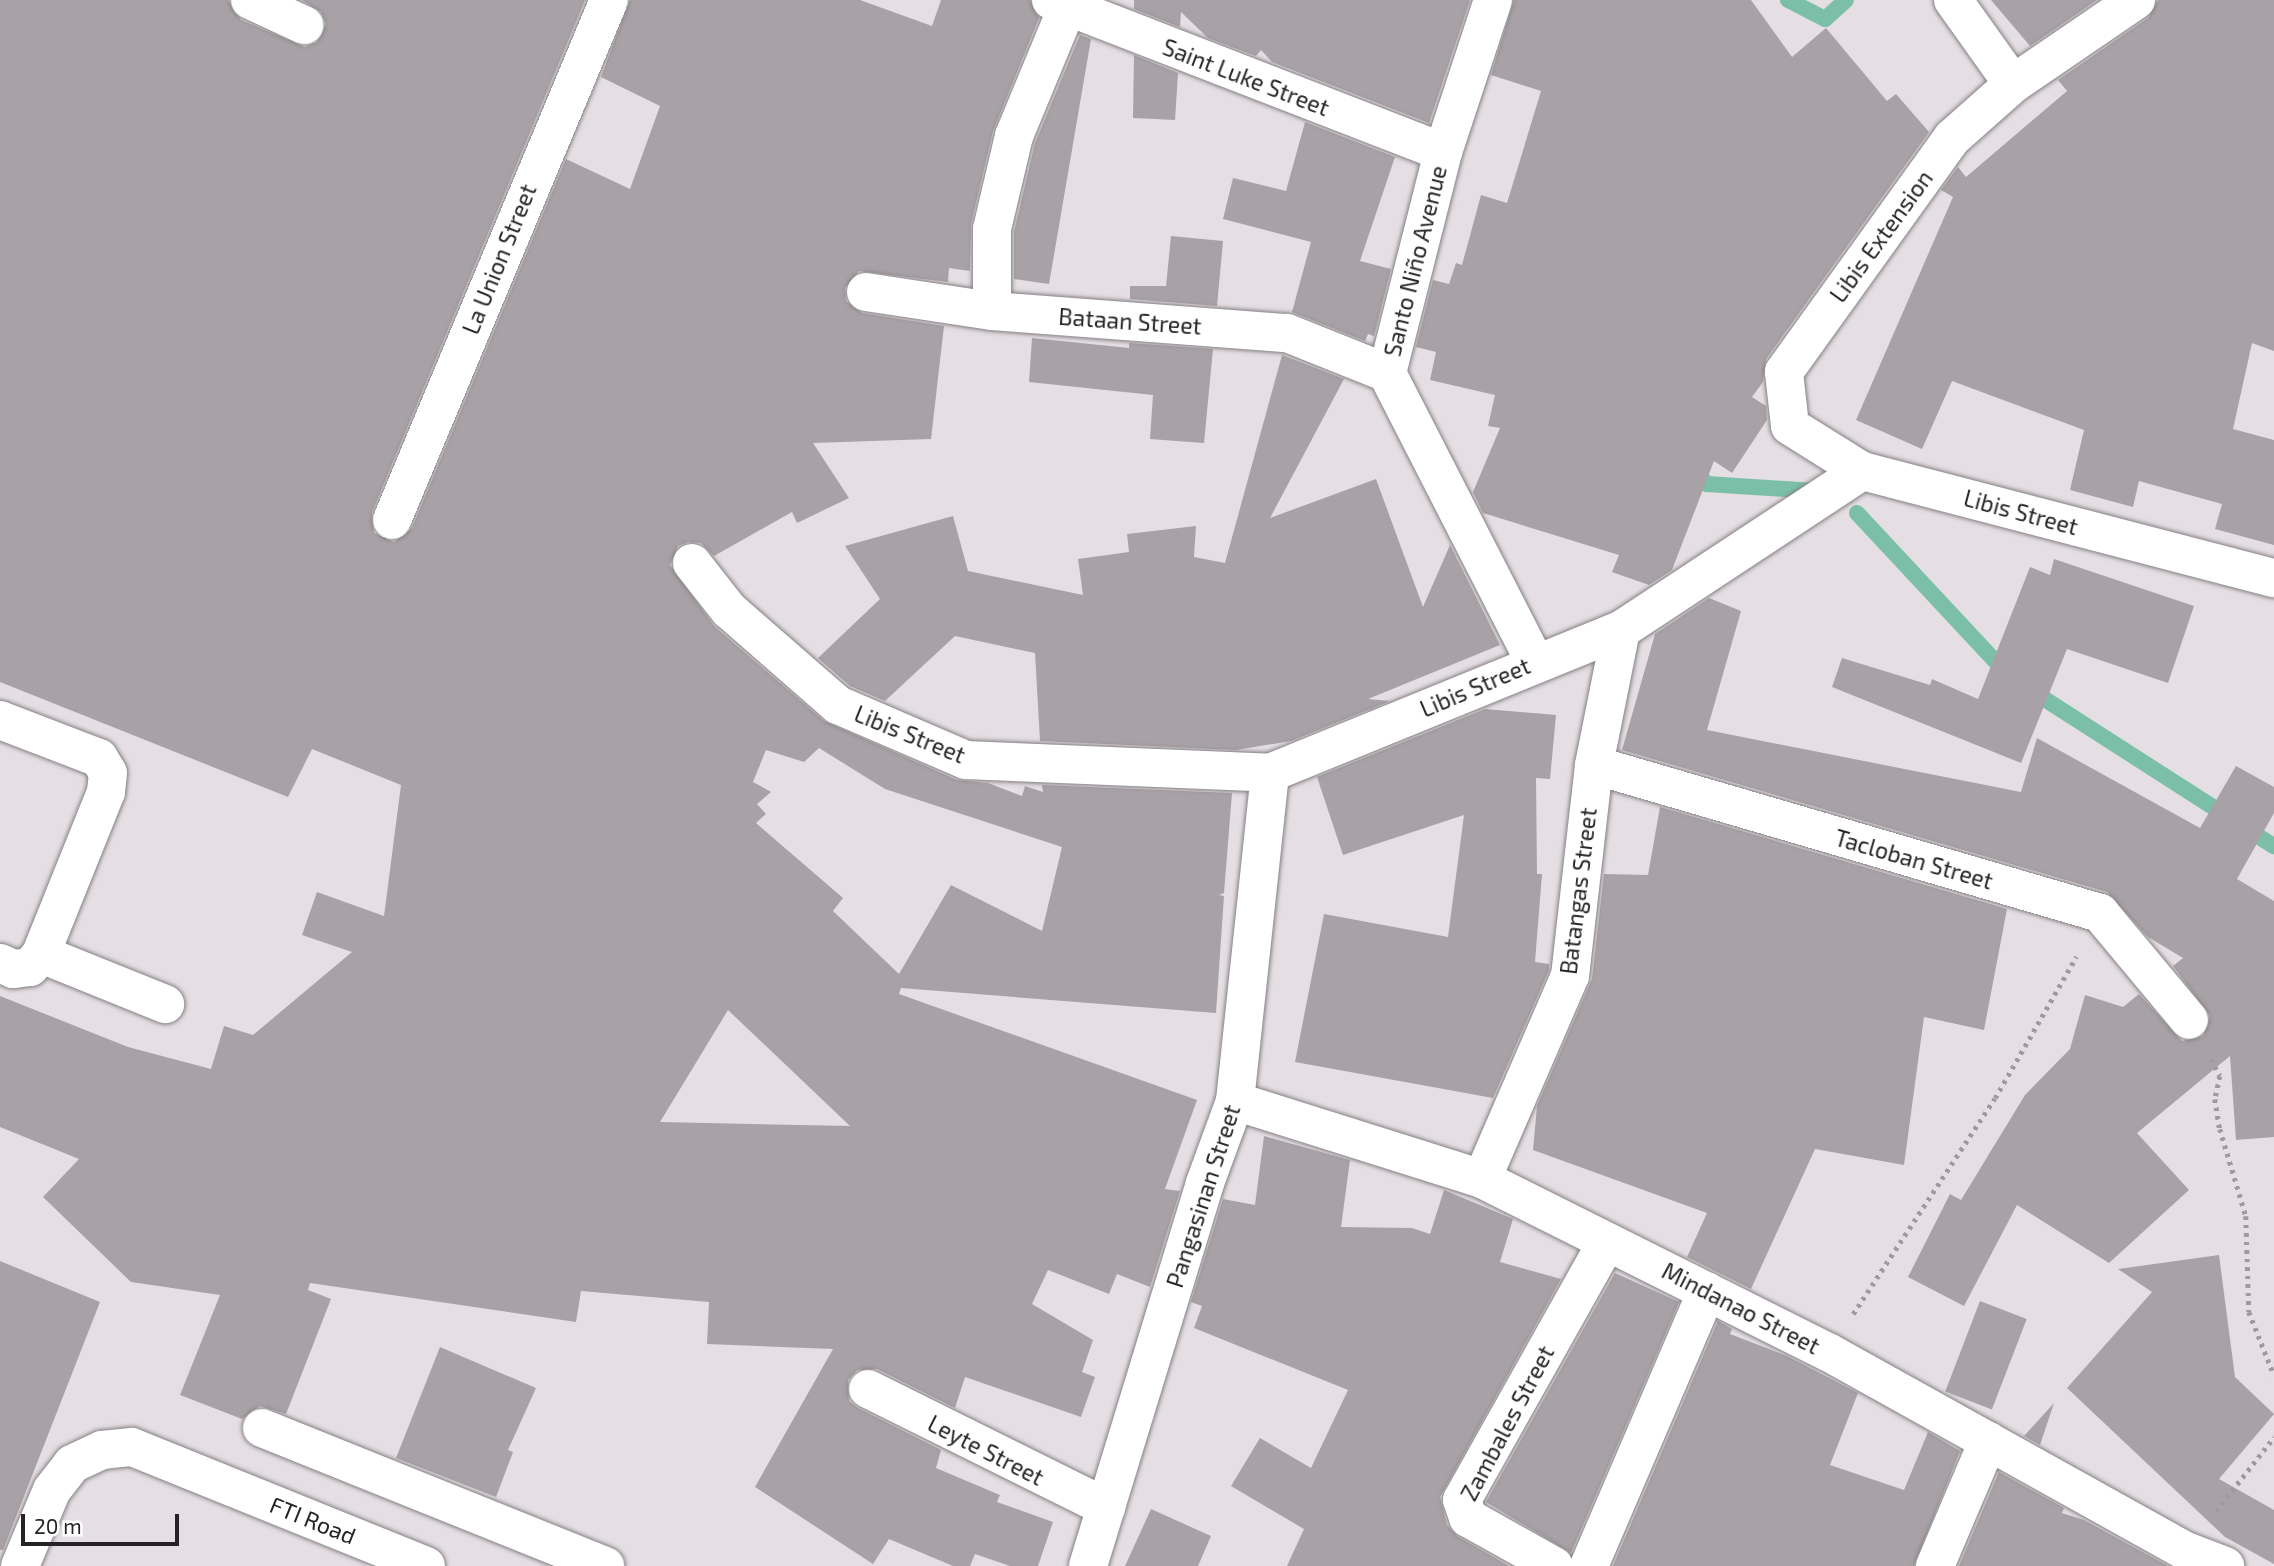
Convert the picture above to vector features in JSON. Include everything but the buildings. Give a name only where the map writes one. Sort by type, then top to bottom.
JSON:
[{"type":"street","points":[[250,0],[304,25]]},
{"type":"street","name":"La Union Street","points":[[392,520],[609,0]]},
{"type":"street","name":"Santo Niño Avenue","points":[[1493,0],[1443,152],[1387,373],[1535,662]]},
{"type":"street","points":[[1953,0],[2013,84],[2136,0]]},
{"type":"street","points":[[992,311],[992,229],[1014,136],[1059,4]]},
{"type":"street","name":"Saint Luke Street","points":[[1059,4],[1443,152]]},
{"type":"street","name":"Libis Extension","points":[[1862,471],[1790,426],[1784,372],[1952,138],[2013,84]]},
{"type":"street","name":"Bataan Street","points":[[866,292],[992,311],[1287,333],[1387,373]]},
{"type":"street","name":"Libis Street","points":[[692,563],[729,610],[838,705],[966,760],[1270,773],[1535,662],[1622,630],[1862,471],[2274,578]]},
{"type":"street","name":"Batangas Street","points":[[1482,1179],[1570,976],[1594,765],[1622,630]]},
{"type":"street","points":[[0,720],[99,758],[108,774],[106,792],[41,954],[30,967],[13,969],[0,964]]},
{"type":"street","name":"Tacloban Street","points":[[1594,765],[2100,913]]},
{"type":"street","name":"Pangasinan Street","points":[[1088,1566],[1205,1183],[1235,1101],[1270,773]]},
{"type":"street","points":[[2100,913],[2189,1020]]},
{"type":"street","points":[[41,954],[165,1004]]},
{"type":"street","name":"Mindanao Street","points":[[1235,1101],[1482,1179],[1828,1352],[2186,1551],[2225,1566]]},
{"type":"street","name":"Zambales Street","points":[[1554,1566],[1468,1518],[1462,1500],[1607,1241]]},
{"type":"street","points":[[1588,1566],[1707,1292]]},
{"type":"street","name":"Leyte Street","points":[[868,1389],[1106,1507]]},
{"type":"street","points":[[262,1428],[605,1566]]},
{"type":"street","points":[[1935,1566],[1988,1441]]},
{"type":"street","name":"FTI Road","points":[[20,1566],[52,1490],[72,1464],[102,1450],[132,1447],[426,1566]]},
{"type":"path","points":[[1828,1352],[1995,1098],[2100,913]]},
{"type":"path","points":[[2189,1020],[2220,1076],[2215,1099],[2220,1129],[2246,1216],[2249,1312],[2274,1376]]},
{"type":"path","points":[[2186,1551],[2274,1437]]},
{"type":"waterway","points":[[1788,0],[1825,19],[1846,0]]},
{"type":"waterway","points":[[1691,468],[1707,484],[1815,491]]},
{"type":"waterway","points":[[1857,513],[2007,674]]},
{"type":"waterway","points":[[2029,689],[2274,846]]}]
